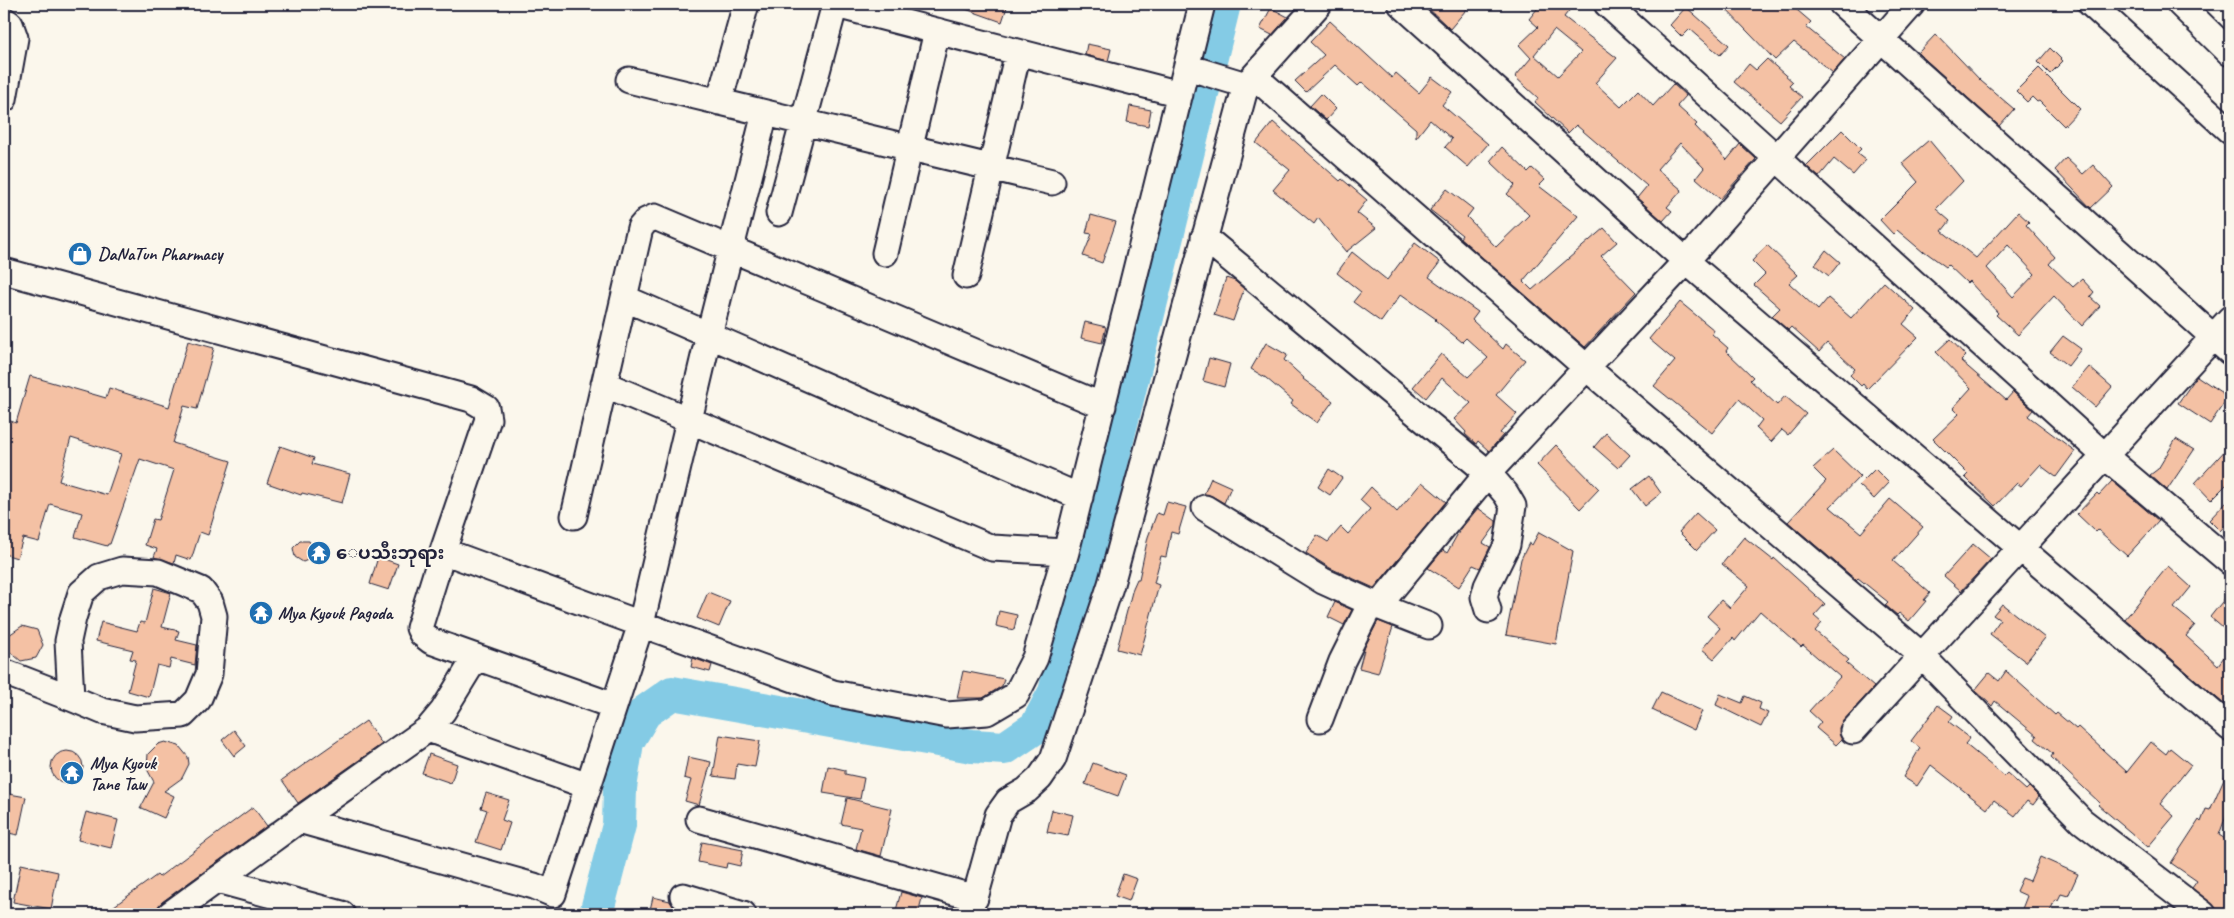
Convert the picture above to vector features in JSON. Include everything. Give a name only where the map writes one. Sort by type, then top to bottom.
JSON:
[{"type":"street","points":[[719,102],[746,4]]},
{"type":"street","points":[[779,213],[834,4],[1180,94]]},
{"type":"street","points":[[443,552],[833,693],[948,715],[986,712],[1016,695],[1035,658],[1066,552],[1180,94],[1192,68],[1202,4]]},
{"type":"street","points":[[699,819],[973,906],[998,815],[1008,801],[1027,790],[1040,778],[1053,759],[1111,584],[1204,237],[1243,80],[1319,4]]},
{"type":"street","points":[[1401,4],[1686,261],[2230,728]]},
{"type":"street","points":[[1607,4],[2106,457],[2230,562]]},
{"type":"street","points":[[1842,4],[2222,344]]},
{"type":"street","points":[[1320,719],[1342,661],[1374,605],[1488,474],[1686,261],[1912,4]]},
{"type":"street","points":[[2091,4],[2230,131]]},
{"type":"street","points":[[2180,4],[2230,52]]},
{"type":"street","points":[[4,20],[10,24],[15,38],[4,99]]},
{"type":"street","points":[[885,253],[937,31]]},
{"type":"street","points":[[966,276],[1018,52]]},
{"type":"street","points":[[1192,68],[1243,80],[1587,368],[1921,656],[2082,821],[2203,914]]},
{"type":"street","points":[[629,80],[1052,182]]},
{"type":"street","points":[[550,904],[641,624],[709,335],[765,113]]},
{"type":"street","points":[[574,516],[640,228],[646,221],[655,217],[1103,406]]},
{"type":"street","points":[[1204,237],[1488,474],[1506,494],[1513,506],[1507,545],[1487,586],[1484,597],[1488,610]]},
{"type":"street","points":[[4,271],[471,399],[486,408],[488,419],[419,628],[422,634],[431,641],[614,706]]},
{"type":"street","points":[[624,298],[1080,497]]},
{"type":"street","points":[[1853,731],[2106,457],[2222,344],[2230,319]]},
{"type":"street","points":[[604,384],[992,548],[1066,552]]},
{"type":"street","points":[[1205,508],[1322,581],[1374,605],[1429,626]]},
{"type":"street","points":[[4,672],[102,711],[134,718],[183,715],[198,700],[209,674],[214,616],[210,602],[201,590],[158,572],[122,570],[99,577],[82,593],[73,618],[68,641],[71,698]]},
{"type":"street","points":[[170,914],[299,820],[428,730],[443,712],[476,657]]},
{"type":"street","points":[[428,730],[588,786]]},
{"type":"street","points":[[299,820],[534,886],[550,904]]},
{"type":"street","points":[[217,880],[342,914]]},
{"type":"street","points":[[683,896],[743,914]]},
{"type":"building","points":[[957,4],[1008,4],[1002,22],[957,6]]},
{"type":"building","points":[[1424,4],[1471,4],[1450,29]]},
{"type":"building","points":[[1541,4],[1554,4],[1558,7],[1562,4],[1567,4],[1571,8],[1564,17],[1617,58],[1595,83],[1621,107],[1638,90],[1653,106],[1673,84],[1686,96],[1677,106],[1697,124],[1695,126],[1727,160],[1740,144],[1756,159],[1720,199],[1696,178],[1704,168],[1680,143],[1657,169],[1682,190],[1667,207],[1672,211],[1663,221],[1637,198],[1647,186],[1576,125],[1568,133],[1535,102],[1538,98],[1515,77],[1531,58],[1519,45],[1538,27],[1529,19]],"holes":[[[1554,30],[1581,52],[1558,76],[1534,55]]]},
{"type":"building","points":[[1721,4],[1790,4],[1811,22],[1806,27],[1845,59],[1833,73],[1794,42],[1775,60]]},
{"type":"building","points":[[1686,7],[1729,45],[1720,55],[1690,29],[1682,37],[1670,25]]},
{"type":"building","points":[[1271,8],[1288,17],[1272,35],[1260,29]]},
{"type":"building","points":[[1330,21],[1392,78],[1396,73],[1419,93],[1432,77],[1452,92],[1442,105],[1488,144],[1468,167],[1445,147],[1452,139],[1430,120],[1416,138],[1416,129],[1362,82],[1358,86],[1335,65],[1306,92],[1295,81],[1324,55],[1310,42]]},
{"type":"building","points":[[1936,34],[1981,81],[2014,109],[1999,126],[1918,53]]},
{"type":"building","points":[[1087,44],[1111,49],[1108,61],[1085,55]]},
{"type":"building","points":[[2050,48],[2063,61],[2050,74],[2038,62]]},
{"type":"building","points":[[1767,59],[1793,82],[1789,86],[1802,97],[1780,121],[1734,82],[1749,64],[1756,70]]},
{"type":"building","points":[[2039,68],[2080,109],[2064,126],[2039,101],[2037,102],[2032,97],[2027,102],[2016,91]]},
{"type":"building","points":[[1321,94],[1336,109],[1326,120],[1310,106]]},
{"type":"building","points":[[1130,106],[1151,110],[1148,126],[1127,122]]},
{"type":"building","points":[[1273,122],[1340,181],[1342,179],[1367,200],[1357,213],[1376,228],[1346,252],[1318,218],[1314,224],[1273,190],[1290,170],[1256,143]]},
{"type":"building","points":[[1842,130],[1861,149],[1857,153],[1866,160],[1853,175],[1834,159],[1819,177],[1806,166]]},
{"type":"building","points":[[1929,140],[1963,181],[1936,209],[1950,221],[1942,231],[1976,258],[2018,212],[2029,222],[2026,225],[2055,257],[2049,264],[2073,287],[2082,279],[2094,292],[2090,297],[2100,306],[2082,326],[2054,296],[2018,335],[1996,315],[1998,313],[1969,281],[1967,283],[1948,265],[1946,267],[1923,252],[1897,230],[1893,234],[1880,220],[1918,182],[1902,163]],"holes":[[[2008,245],[2035,274],[2013,297],[1987,268]]]},
{"type":"building","points":[[1502,147],[1528,172],[1532,168],[1545,180],[1539,186],[1578,216],[1523,281],[1532,290],[1604,228],[1617,242],[1601,256],[1636,292],[1585,347],[1460,238],[1462,235],[1430,210],[1447,189],[1473,209],[1467,217],[1496,247],[1529,215],[1507,194],[1515,185],[1490,161]]},
{"type":"building","points":[[2066,158],[2083,174],[2093,165],[2113,187],[2091,208],[2055,170]]},
{"type":"building","points":[[1091,215],[1116,222],[1102,263],[1083,256],[1092,234],[1086,233]]},
{"type":"building","points":[[1415,243],[1440,262],[1429,277],[1478,312],[1472,320],[1503,349],[1506,344],[1525,360],[1496,395],[1517,414],[1500,433],[1503,435],[1489,451],[1478,441],[1476,444],[1465,434],[1466,432],[1454,419],[1471,403],[1442,378],[1426,398],[1413,387],[1441,354],[1468,377],[1488,358],[1466,338],[1462,342],[1436,319],[1401,294],[1381,322],[1353,302],[1361,292],[1337,273],[1352,252],[1387,280]]},
{"type":"building","points":[[1767,245],[1798,275],[1789,283],[1818,310],[1828,298],[1851,318],[1884,282],[1915,310],[1903,324],[1918,337],[1867,389],[1863,384],[1861,386],[1850,375],[1855,369],[1827,343],[1819,352],[1791,327],[1788,330],[1772,316],[1780,308],[1754,285],[1765,274],[1752,261]]},
{"type":"building","points":[[1826,250],[1840,262],[1829,276],[1815,265]]},
{"type":"building","points":[[1226,278],[1235,281],[1244,289],[1233,321],[1214,315]]},
{"type":"building","points":[[1680,302],[1714,330],[1712,334],[1728,348],[1726,351],[1753,377],[1750,380],[1777,405],[1785,396],[1806,414],[1788,435],[1782,430],[1771,442],[1756,428],[1762,420],[1739,399],[1712,433],[1654,386],[1675,361],[1649,339]]},
{"type":"building","points":[[1085,322],[1106,327],[1102,343],[1081,338]]},
{"type":"building","points":[[2063,336],[2081,349],[2068,366],[2050,352]]},
{"type":"building","points":[[1950,339],[1966,356],[1961,361],[2006,400],[2013,392],[2033,410],[2028,416],[2075,451],[2056,477],[2040,465],[2021,486],[2017,483],[1995,506],[1965,477],[1968,474],[1933,439],[1959,414],[1953,408],[1971,388],[1936,352]]},
{"type":"building","points":[[188,341],[214,348],[197,409],[184,406],[173,443],[231,461],[208,535],[200,532],[191,560],[176,555],[174,563],[154,557],[157,549],[145,545],[153,519],[158,520],[174,470],[140,459],[110,544],[107,546],[75,537],[82,513],[50,504],[39,542],[23,538],[17,558],[4,554],[4,436],[8,420],[16,423],[30,376],[106,398],[109,388],[169,407]],"holes":[[[71,438],[121,454],[107,495],[59,481]]]},
{"type":"building","points":[[1266,343],[1287,355],[1284,360],[1303,379],[1333,401],[1317,423],[1291,404],[1293,401],[1266,378],[1251,369]]},
{"type":"building","points":[[1209,358],[1230,364],[1224,387],[1203,381]]},
{"type":"building","points":[[2089,367],[2112,387],[2095,407],[2072,387]]},
{"type":"building","points":[[2197,376],[2228,397],[2210,424],[2178,403]]},
{"type":"building","points":[[1606,433],[1630,455],[1618,468],[1594,447]]},
{"type":"building","points":[[2176,439],[2194,450],[2167,490],[2150,475],[2158,469]]},
{"type":"building","points":[[1556,445],[1599,489],[1580,509],[1537,465]]},
{"type":"building","points":[[2230,445],[2230,481],[2211,500],[2195,483]]},
{"type":"building","points":[[280,446],[314,458],[312,464],[350,474],[342,503],[302,493],[301,495],[267,483]]},
{"type":"building","points":[[1833,450],[1860,476],[1830,507],[1861,533],[1890,499],[1923,527],[1893,561],[1930,593],[1924,600],[1926,601],[1909,621],[1899,613],[1897,615],[1885,605],[1888,602],[1858,578],[1856,580],[1788,522],[1826,481],[1813,468]]},
{"type":"building","points":[[1329,469],[1342,478],[1330,495],[1318,487]]},
{"type":"building","points":[[1875,469],[1889,483],[1874,499],[1859,485]]},
{"type":"building","points":[[1649,476],[1661,493],[1645,506],[1632,489]]},
{"type":"building","points":[[1211,478],[1231,487],[1224,503],[1204,494]]},
{"type":"building","points":[[2112,481],[2159,521],[2127,556],[2098,530],[2096,532],[2077,514],[2097,493],[2099,495]]},
{"type":"building","points":[[1422,482],[1446,502],[1374,588],[1330,568],[1306,553],[1317,535],[1328,542],[1341,527],[1348,534],[1370,509],[1360,500],[1371,487],[1397,512]]},
{"type":"building","points":[[2230,498],[2230,520],[2220,531],[2209,520]]},
{"type":"building","points":[[1167,502],[1186,507],[1178,534],[1171,532],[1166,557],[1161,556],[1154,583],[1159,585],[1140,655],[1117,649],[1133,588],[1137,579],[1139,579],[1148,537],[1157,513],[1163,515]]},
{"type":"building","points":[[1478,508],[1496,521],[1496,525],[1483,543],[1490,547],[1480,568],[1473,565],[1459,587],[1428,568],[1443,550],[1447,553],[1460,530]]},
{"type":"building","points":[[1696,513],[1715,530],[1697,550],[1679,532]]},
{"type":"building","points":[[1539,532],[1573,551],[1556,644],[1506,635],[1521,559],[1529,543],[1532,545]]},
{"type":"building","points":[[1744,537],[1773,560],[1774,558],[1825,604],[1814,616],[1822,623],[1815,631],[1849,660],[1846,663],[1874,687],[1842,722],[1839,728],[1842,739],[1836,745],[1816,728],[1821,722],[1809,711],[1840,677],[1803,645],[1801,647],[1760,611],[1735,641],[1733,638],[1714,659],[1702,649],[1720,628],[1707,616],[1721,600],[1730,608],[1749,586],[1722,564]]},
{"type":"building","points":[[300,541],[309,541],[314,549],[312,558],[303,562],[295,557],[293,548]]},
{"type":"building","points":[[1973,544],[1991,559],[1961,591],[1944,576]]},
{"type":"building","points":[[378,557],[398,564],[389,590],[370,584]]},
{"type":"building","points":[[2168,566],[2191,587],[2174,608],[2195,625],[2186,636],[2218,665],[2230,649],[2230,696],[2224,704],[2125,619]]},
{"type":"building","points":[[154,588],[171,593],[162,627],[179,631],[176,640],[197,645],[195,665],[171,659],[169,668],[157,665],[149,697],[128,691],[136,660],[130,659],[133,650],[96,641],[101,622],[137,631],[140,622],[145,623]]},
{"type":"building","points":[[708,592],[730,601],[719,627],[697,618]]},
{"type":"building","points":[[2230,592],[2230,634],[2210,617]]},
{"type":"building","points":[[1335,602],[1352,610],[1344,625],[1328,617]]},
{"type":"building","points":[[2002,604],[2045,638],[2026,662],[1990,634],[2000,620],[1993,615]]},
{"type":"building","points":[[999,611],[1017,615],[1014,630],[996,626]]},
{"type":"building","points":[[1378,621],[1393,627],[1378,673],[1359,668],[1365,646]]},
{"type":"building","points":[[22,626],[37,630],[43,645],[36,658],[21,661],[9,651],[9,635]]},
{"type":"building","points":[[693,658],[712,665],[710,672],[691,667]]},
{"type":"building","points":[[963,671],[1004,679],[1002,686],[983,698],[957,698]]},
{"type":"building","points":[[2006,671],[2055,715],[2057,713],[2076,729],[2078,727],[2127,772],[2151,742],[2166,754],[2170,748],[2191,765],[2160,804],[2174,816],[2148,847],[2098,805],[2100,803],[2051,757],[2053,754],[2035,739],[2037,736],[1995,701],[1992,706],[1975,690],[1989,673],[1999,681]]},
{"type":"building","points":[[1661,692],[1702,711],[1694,730],[1652,710]]},
{"type":"building","points":[[1720,694],[1742,703],[1745,696],[1761,703],[1759,709],[1768,713],[1761,727],[1716,705]]},
{"type":"building","points":[[1938,705],[1953,716],[1949,722],[1970,738],[1965,744],[2004,776],[2007,773],[2026,790],[2029,787],[2039,797],[2033,805],[2027,801],[2015,816],[1994,800],[1987,809],[1931,765],[1917,786],[1903,777],[1920,748],[1911,741]]},
{"type":"building","points":[[366,721],[382,744],[298,803],[282,780]]},
{"type":"building","points":[[234,730],[246,746],[234,756],[222,740]]},
{"type":"building","points":[[720,735],[760,741],[755,767],[737,764],[735,779],[713,776]]},
{"type":"building","points":[[165,742],[179,746],[188,757],[189,764],[182,778],[164,791],[174,796],[164,818],[142,808],[140,809],[154,782],[147,769],[148,754],[158,744]]},
{"type":"building","points":[[67,751],[79,755],[83,767],[79,779],[67,783],[55,779],[51,767],[55,755]]},
{"type":"building","points":[[429,754],[457,764],[451,783],[422,773]]},
{"type":"building","points":[[688,757],[711,762],[699,805],[685,801],[691,780],[684,778]]},
{"type":"building","points":[[1093,763],[1126,775],[1118,796],[1085,784]]},
{"type":"building","points":[[2230,765],[2230,805],[2219,835],[2230,842],[2230,914],[2223,914],[2192,888],[2197,881],[2171,863],[2199,820],[2201,822],[2206,809],[2210,810]]},
{"type":"building","points":[[828,766],[845,770],[845,774],[864,778],[860,799],[823,793]]},
{"type":"building","points":[[4,793],[26,797],[18,835],[4,832]]},
{"type":"building","points":[[486,793],[509,800],[502,820],[510,823],[501,850],[476,842],[487,810],[481,808]]},
{"type":"building","points":[[847,798],[892,809],[881,856],[856,849],[861,828],[841,824]]},
{"type":"building","points":[[253,807],[267,826],[162,902],[157,908],[156,914],[103,914],[157,875],[159,877]]},
{"type":"building","points":[[1052,810],[1073,815],[1068,836],[1047,832]]},
{"type":"building","points":[[86,812],[118,820],[111,848],[78,840]]},
{"type":"building","points":[[702,842],[743,850],[740,866],[727,863],[726,868],[698,862]]},
{"type":"building","points":[[2040,857],[2078,874],[2068,896],[2061,894],[2058,900],[2055,899],[2049,914],[2020,914],[2027,896],[2016,891],[2022,878],[2030,881]]},
{"type":"building","points":[[21,864],[58,872],[51,909],[13,902]]},
{"type":"building","points":[[1123,874],[1137,879],[1129,901],[1115,896]]},
{"type":"building","points":[[901,892],[922,898],[918,914],[895,914]]},
{"type":"building","points":[[653,897],[670,901],[673,906],[671,914],[649,914]]},
{"type":"waterway","points":[[596,914],[619,825],[620,788],[627,742],[645,712],[672,693],[972,746],[1005,748],[1036,727],[1055,692],[1224,4]]},
{"type":"place","name":"DaNaTun Pharmacy","points":[[80,254]]},
{"type":"place","name":"ေပသီးဘုရား","points":[[319,553]]},
{"type":"place","name":"Mya Kyouk Pagoda","points":[[261,613]]},
{"type":"place","name":"Mya Kyouk Tane Taw","points":[[72,773]]}]
